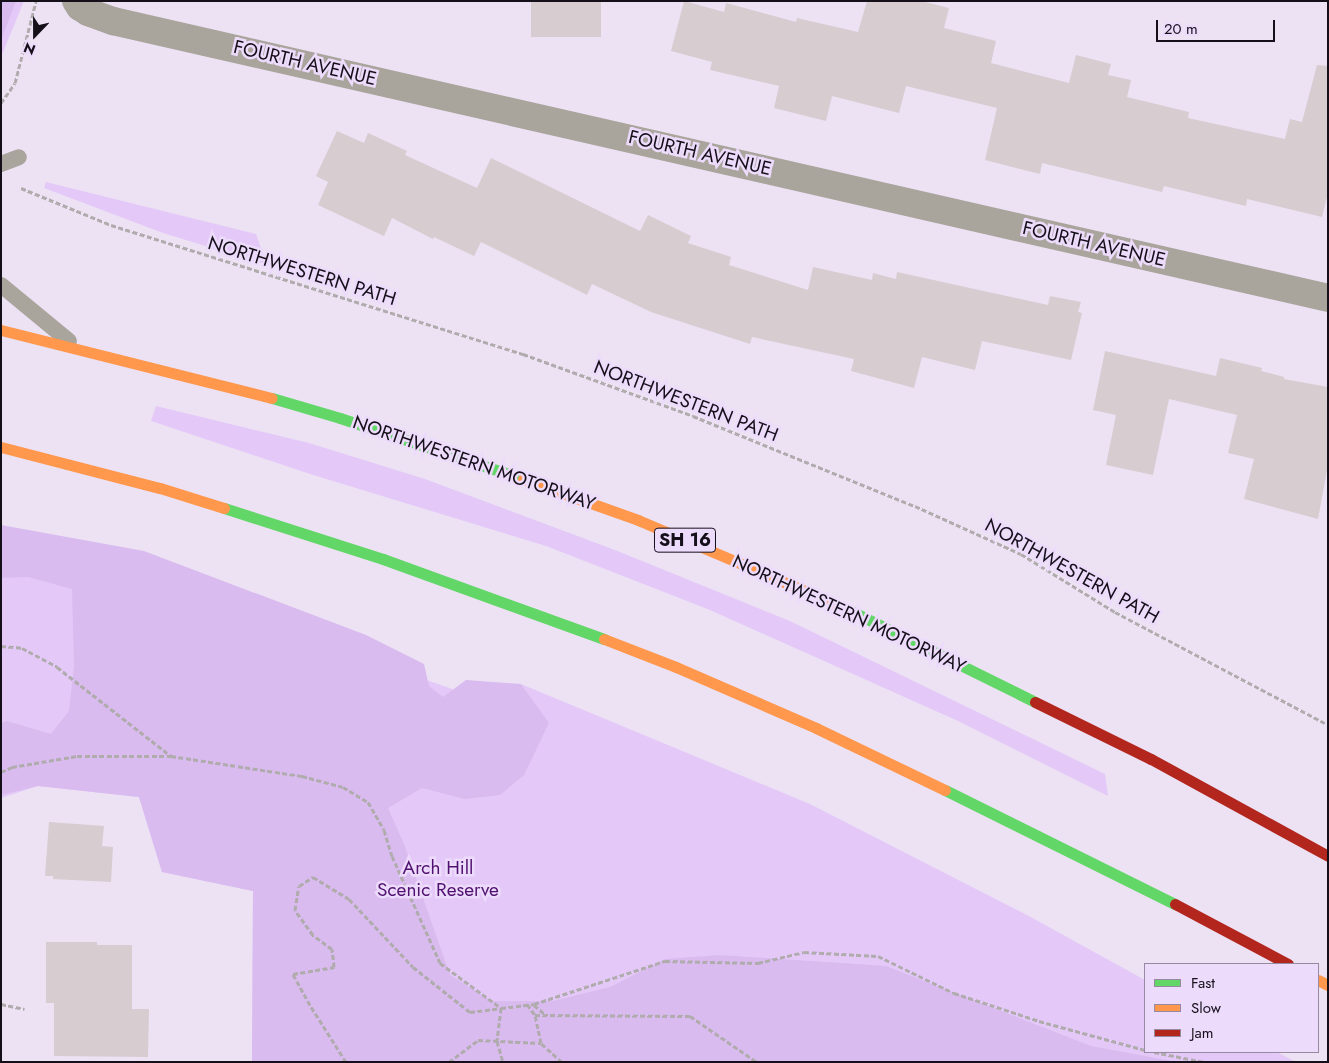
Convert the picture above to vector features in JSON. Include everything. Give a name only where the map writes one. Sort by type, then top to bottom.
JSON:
[{"type":"highway","name":"NORTHWESTERN MOTORWAY","points":[[1,330],[230,386],[340,418],[488,466],[638,520],[845,609],[1151,759],[1328,856]]},
{"type":"highway","points":[[1,447],[160,488],[382,558],[551,619],[676,667],[816,728],[1112,871],[1286,963]]},
{"type":"street","name":"FOURTH AVENUE","points":[[76,1],[80,7],[88,12],[113,21],[1328,298]]},
{"type":"lane","points":[[1,164],[19,157]]},
{"type":"lane","points":[[1,285],[77,348]]},
{"type":"path","points":[[1,103],[15,83],[36,1]]},
{"type":"path","name":"NORTHWESTERN PATH","points":[[14,185],[112,225],[523,354],[693,416],[915,506],[1021,554],[1115,612],[1328,725]]},
{"type":"path","points":[[1,646],[22,648],[57,667],[171,756]]},
{"type":"path","points":[[1,772],[12,767],[77,756],[171,756],[302,776],[343,787],[368,802],[384,830],[392,856],[440,963],[501,1008]]},
{"type":"path","points":[[346,1062],[293,974],[334,966],[332,949],[313,935],[295,910],[299,886],[313,877],[348,899],[413,967],[470,1012],[534,1004],[665,962],[758,963],[804,952],[878,956],[954,993],[1039,1021],[1144,1050]]},
{"type":"path","points":[[1,1004],[24,1010]]},
{"type":"path","points":[[527,1004],[535,1015],[541,1043],[562,1062]]},
{"type":"path","points":[[534,1004],[546,1015]]},
{"type":"path","points":[[501,1008],[497,1041],[503,1062]]},
{"type":"path","points":[[535,1015],[690,1016],[757,1062]]},
{"type":"path","points":[[449,1062],[478,1040],[541,1043]]},
{"type":"path","points":[[1159,1053],[1204,1062]]},
{"type":"green space","points":[[1,1],[24,1],[1,57]]},
{"type":"green space","points":[[46,182],[256,234],[263,254],[274,260],[271,266],[163,233],[44,188]]},
{"type":"green space","points":[[156,406],[309,443],[425,479],[615,550],[790,621],[1105,774],[1108,796],[958,721],[710,610],[546,546],[310,474],[151,421]]},
{"type":"green space","name":"Arch Hill Scenic Reserve","points":[[1,544],[131,575],[548,723],[521,684],[810,804],[1027,915],[1144,979],[1144,1053],[1279,1053],[1296,1062],[252,1062],[253,891],[162,872],[139,797],[38,786],[1,798]]},
{"type":"shaded area","points":[[1,1],[16,1],[1,40]]},
{"type":"shaded area","name":"Arch Hill Scenic Reserve","points":[[1,525],[144,551],[366,635],[424,664],[429,686],[443,697],[466,680],[521,684],[549,723],[524,775],[500,795],[465,799],[422,788],[388,808],[404,844],[450,975],[492,1001],[553,1001],[610,987],[665,959],[720,955],[886,966],[1091,1046],[1177,1062],[252,1062],[253,891],[162,872],[139,797],[38,786],[1,795],[1,723],[7,721],[51,734],[69,711],[74,666],[72,589],[28,577],[1,578]]},
{"type":"building","points":[[531,1],[601,1],[601,37],[531,37]]},
{"type":"building","points":[[684,1],[724,12],[726,3],[796,22],[797,18],[858,32],[867,1],[921,1],[949,8],[944,28],[996,41],[991,63],[1069,83],[1076,55],[1111,64],[1108,75],[1131,80],[1127,97],[1189,112],[1188,118],[1285,139],[1290,119],[1302,122],[1317,65],[1328,66],[1328,193],[1322,217],[1247,199],[1246,206],[1164,186],[1162,192],[1042,163],[1040,174],[985,160],[997,108],[906,86],[899,113],[832,96],[826,121],[774,108],[779,86],[710,70],[712,62],[671,51]]},
{"type":"building","points":[[337,131],[364,143],[368,133],[407,151],[405,155],[477,188],[491,158],[640,231],[648,215],[691,236],[688,243],[731,257],[729,265],[808,290],[813,267],[872,280],[873,273],[896,279],[897,272],[1048,305],[1050,296],[1081,302],[1078,312],[1082,313],[1071,360],[982,341],[975,370],[922,357],[914,388],[851,371],[854,359],[752,337],[750,344],[651,312],[592,284],[587,295],[481,242],[474,256],[434,237],[433,239],[392,218],[384,236],[318,205],[328,182],[316,176]]},
{"type":"building","points":[[1105,351],[1216,376],[1220,358],[1262,368],[1261,371],[1284,377],[1284,379],[1328,387],[1328,465],[1318,519],[1244,499],[1254,459],[1228,453],[1237,415],[1169,399],[1153,475],[1106,465],[1116,415],[1093,410]]},
{"type":"building","points":[[49,822],[104,826],[102,846],[113,847],[111,882],[53,879],[53,876],[45,876]]},
{"type":"building","points":[[46,942],[97,942],[97,945],[132,945],[132,1009],[149,1009],[148,1057],[54,1056],[54,1003],[46,1003]]},
{"type":"traffic: fast","points":[[272,398],[340,418],[523,479]]},
{"type":"traffic: fast","points":[[224,508],[383,559],[604,639]]},
{"type":"traffic: fast","points":[[841,606],[1035,702]]},
{"type":"traffic: fast","points":[[945,790],[1175,904]]},
{"type":"traffic: slow","points":[[1,330],[272,398]]},
{"type":"traffic: slow","points":[[1,447],[160,488],[224,508]]},
{"type":"traffic: slow","points":[[523,479],[638,520],[841,606]]},
{"type":"traffic: slow","points":[[604,639],[676,667],[816,728],[945,790]]},
{"type":"traffic: slow","points":[[1319,980],[1328,985]]},
{"type":"traffic: jam","points":[[1035,702],[1151,759],[1328,856]]},
{"type":"traffic: jam","points":[[1175,904],[1286,963]]}]
